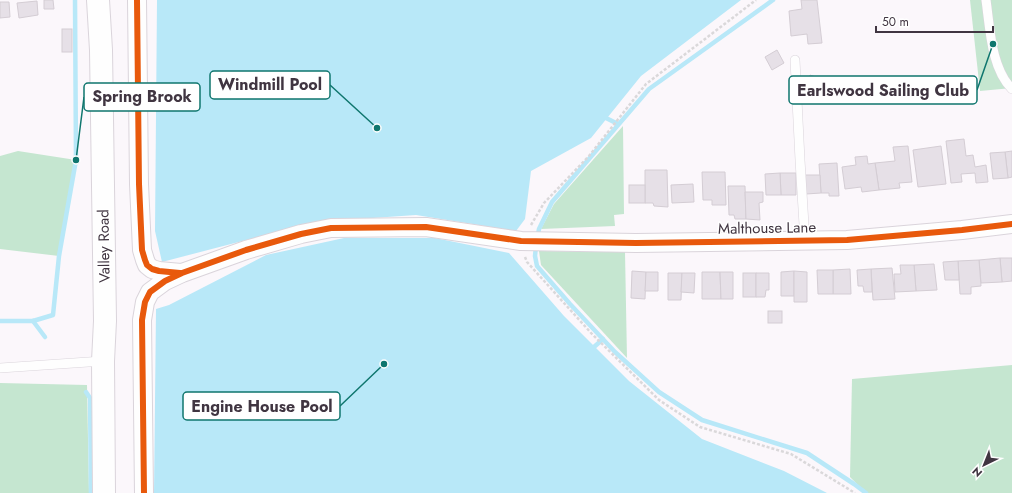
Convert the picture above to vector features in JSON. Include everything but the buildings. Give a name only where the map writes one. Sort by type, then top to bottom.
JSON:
[{"type":"street","name":"Valley Road","points":[[98,0],[101,50],[105,321],[103,361],[104,493]]},
{"type":"street","points":[[137,0],[139,184],[142,250],[147,265],[152,269],[182,273]]},
{"type":"street","name":"Malthouse Lane","points":[[144,493],[142,320],[145,302],[150,292],[156,286],[165,281],[182,273],[246,250],[301,234],[331,228],[426,227],[521,241],[636,243],[854,240],[1012,224]]},
{"type":"lane","points":[[986,0],[994,58],[1001,74],[1012,89]]},
{"type":"lane","points":[[795,60],[805,241]]},
{"type":"lane","points":[[0,368],[103,361]]},
{"type":"path","points":[[756,0],[646,84],[589,156],[544,202],[521,241],[526,262],[597,339],[659,400],[700,427],[791,454],[855,493]]},
{"type":"green space","points":[[970,0],[1012,0],[1012,88],[980,91]]},
{"type":"green space","points":[[623,126],[624,214],[614,215],[615,226],[541,229],[554,204]]},
{"type":"green space","points":[[18,151],[76,160],[59,256],[0,249],[0,156]]},
{"type":"green space","points":[[539,251],[625,252],[627,358],[541,265]]},
{"type":"green space","points":[[1012,365],[1012,493],[866,493],[850,477],[852,379]]},
{"type":"green space","points":[[0,383],[87,385],[89,493],[0,493]]},
{"type":"water","points":[[157,0],[741,0],[641,76],[591,138],[531,171],[525,219],[516,231],[416,215],[315,222],[162,262],[155,231]]},
{"type":"water","points":[[344,238],[435,238],[509,253],[564,316],[629,381],[702,439],[784,471],[827,493],[154,493],[156,309],[169,305],[266,255]]},
{"type":"waterway","points":[[0,321],[33,321],[53,315],[59,256],[76,160],[75,0]]},
{"type":"waterway","points":[[537,239],[539,229],[552,202],[649,89],[773,0]]},
{"type":"waterway","points":[[606,118],[618,124]]},
{"type":"waterway","points":[[536,246],[535,256],[537,266],[615,352],[659,392],[702,420],[807,453],[866,493]]},
{"type":"waterway","points":[[33,321],[45,337]]},
{"type":"waterway","points":[[594,347],[603,339]]},
{"type":"waterway","points":[[86,392],[90,398],[91,493]]},
{"type":"cycle path","points":[[137,0],[139,184],[142,250],[147,265],[152,269],[180,273]]},
{"type":"cycle path","points":[[144,493],[142,320],[145,302],[150,292],[165,281],[182,273],[246,250],[301,234],[331,228],[426,227],[521,241],[636,243],[847,240],[1012,224]]},
{"type":"place","name":"Earlswood Sailing Club","points":[[993,44]]},
{"type":"place","name":"Windmill Pool","points":[[377,128]]},
{"type":"place","name":"Spring Brook","points":[[76,160]]},
{"type":"place","name":"Engine House Pool","points":[[384,364]]}]
